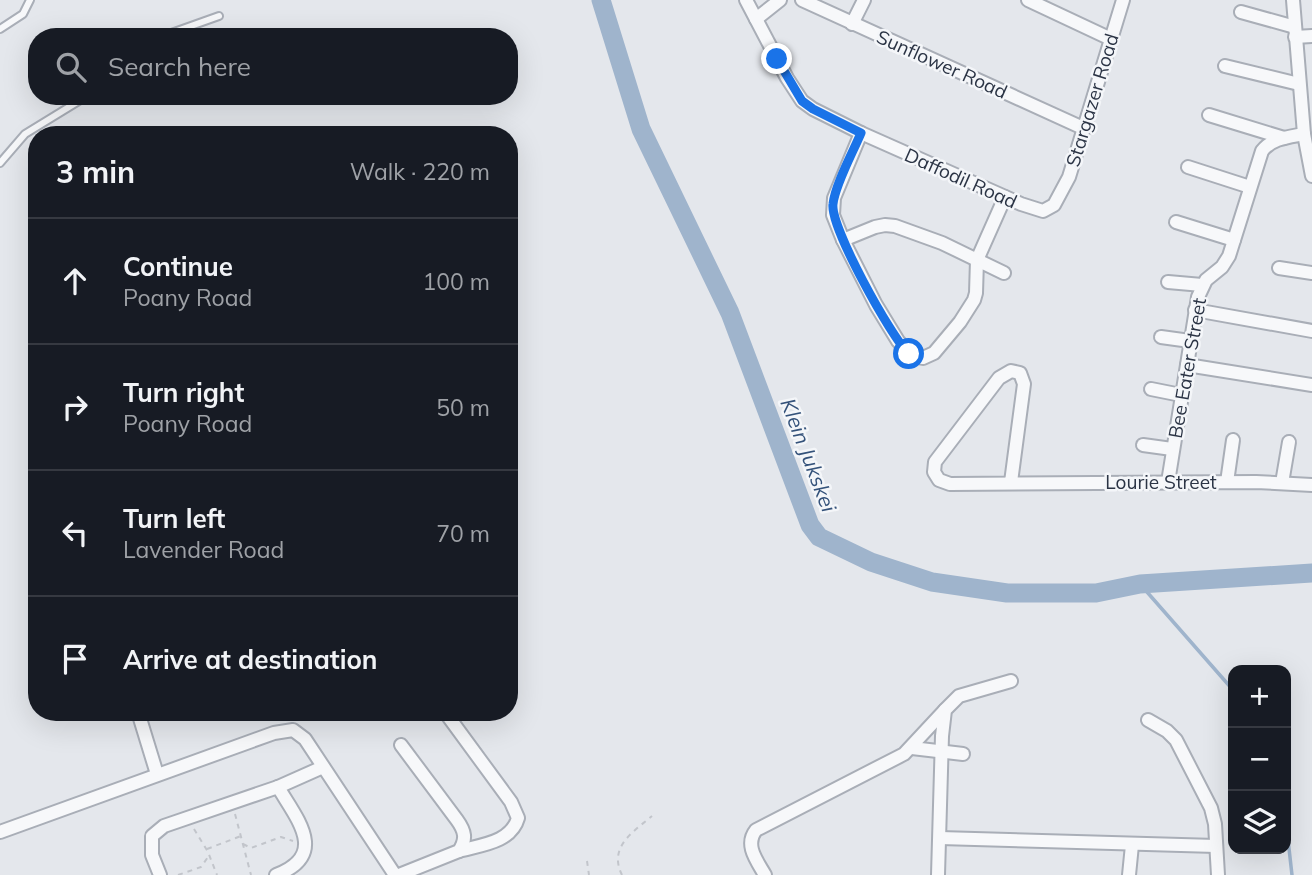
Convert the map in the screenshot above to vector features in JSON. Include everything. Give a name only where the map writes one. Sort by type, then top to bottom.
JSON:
[{"type":"street","name":"Daffodil Road","points":[[746,0],[787,78],[802,101],[813,109],[1033,209],[1043,211],[1054,205],[1058,198]]},
{"type":"street","points":[[756,19],[780,0]]},
{"type":"street","name":"Sunflower Road","points":[[802,0],[1083,128]]},
{"type":"street","points":[[852,24],[864,0]]},
{"type":"street","points":[[1028,0],[1111,39]]},
{"type":"street","name":"Stargazer Road","points":[[1058,198],[1069,177],[1123,0]]},
{"type":"street","points":[[1293,0],[1312,176]]},
{"type":"street","points":[[1241,12],[1312,36]]},
{"type":"street","points":[[1225,66],[1304,88]]},
{"type":"street","points":[[1209,115],[1284,138]]},
{"type":"street","points":[[861,133],[833,203],[833,215],[843,240],[898,341],[909,354],[923,358],[934,353],[974,300],[977,260],[1005,197]]},
{"type":"street","name":"Bee Eater Street","points":[[1168,482],[1195,310],[1202,285],[1227,262],[1259,155],[1265,146],[1284,138],[1307,142]]},
{"type":"street","points":[[1188,167],[1250,187]]},
{"type":"street","points":[[1176,222],[1234,240]]},
{"type":"street","points":[[843,240],[861,232],[890,225],[942,243],[1004,273]]},
{"type":"street","points":[[1279,268],[1312,273]]},
{"type":"street","points":[[1168,282],[1202,285]]},
{"type":"street","points":[[1195,310],[1312,331]]},
{"type":"street","points":[[1161,337],[1190,341]]},
{"type":"street","points":[[1187,365],[1312,385]]},
{"type":"street","name":"Lourie Street","points":[[1011,482],[1024,384],[1020,373],[1011,371],[999,379],[933,467],[936,477],[943,483],[1227,481],[1312,485]]},
{"type":"street","points":[[1151,389],[1181,395]]},
{"type":"street","points":[[1227,481],[1233,440]]},
{"type":"street","points":[[1282,484],[1289,442]]},
{"type":"street","points":[[1143,446],[1172,449]]},
{"type":"street","points":[[765,875],[751,845],[753,834],[757,830],[892,761],[912,748],[960,696],[1011,681]]},
{"type":"street","points":[[938,875],[945,710]]},
{"type":"street","points":[[1148,720],[1176,740],[1214,816],[1218,875]]},
{"type":"street","points":[[143,721],[157,774]]},
{"type":"street","points":[[0,832],[287,730],[302,735],[397,875],[505,837],[514,829],[518,818],[511,802],[452,721]]},
{"type":"street","points":[[401,745],[436,788],[461,826],[465,839],[459,851]]},
{"type":"street","points":[[912,748],[963,754]]},
{"type":"street","points":[[160,875],[152,855],[152,836],[164,826],[278,787],[323,767]]},
{"type":"street","points":[[276,875],[295,867],[305,846],[302,827],[278,787]]},
{"type":"street","points":[[940,838],[1216,846]]},
{"type":"street","points":[[1129,875],[1132,845]]},
{"type":"lane","points":[[0,29],[23,14],[30,0]]},
{"type":"lane","points":[[185,28],[219,16]]},
{"type":"lane","points":[[38,126],[73,105]]},
{"type":"lane","points":[[0,163],[28,132]]},
{"type":"path","points":[[232,802],[251,875]]},
{"type":"path","points":[[622,875],[617,863],[618,848],[652,816]]},
{"type":"path","points":[[189,818],[217,875]]},
{"type":"path","points":[[206,850],[241,836]]},
{"type":"path","points":[[242,844],[251,848],[281,837],[305,846]]},
{"type":"path","points":[[178,875],[201,867],[209,855]]},
{"type":"path","points":[[587,861],[589,875]]},
{"type":"waterway","name":"Klein Jukskei","points":[[601,0],[641,129],[730,313],[810,525],[819,537],[871,562],[932,582],[1007,593],[1096,593],[1140,584],[1312,573]]},
{"type":"waterway","points":[[1140,584],[1228,684]]},
{"type":"waterway","points":[[1290,854],[1292,875]]},
{"type":"route","points":[[777,59],[802,101],[861,133],[834,198],[833,215],[836,227],[876,305],[909,354]]}]
